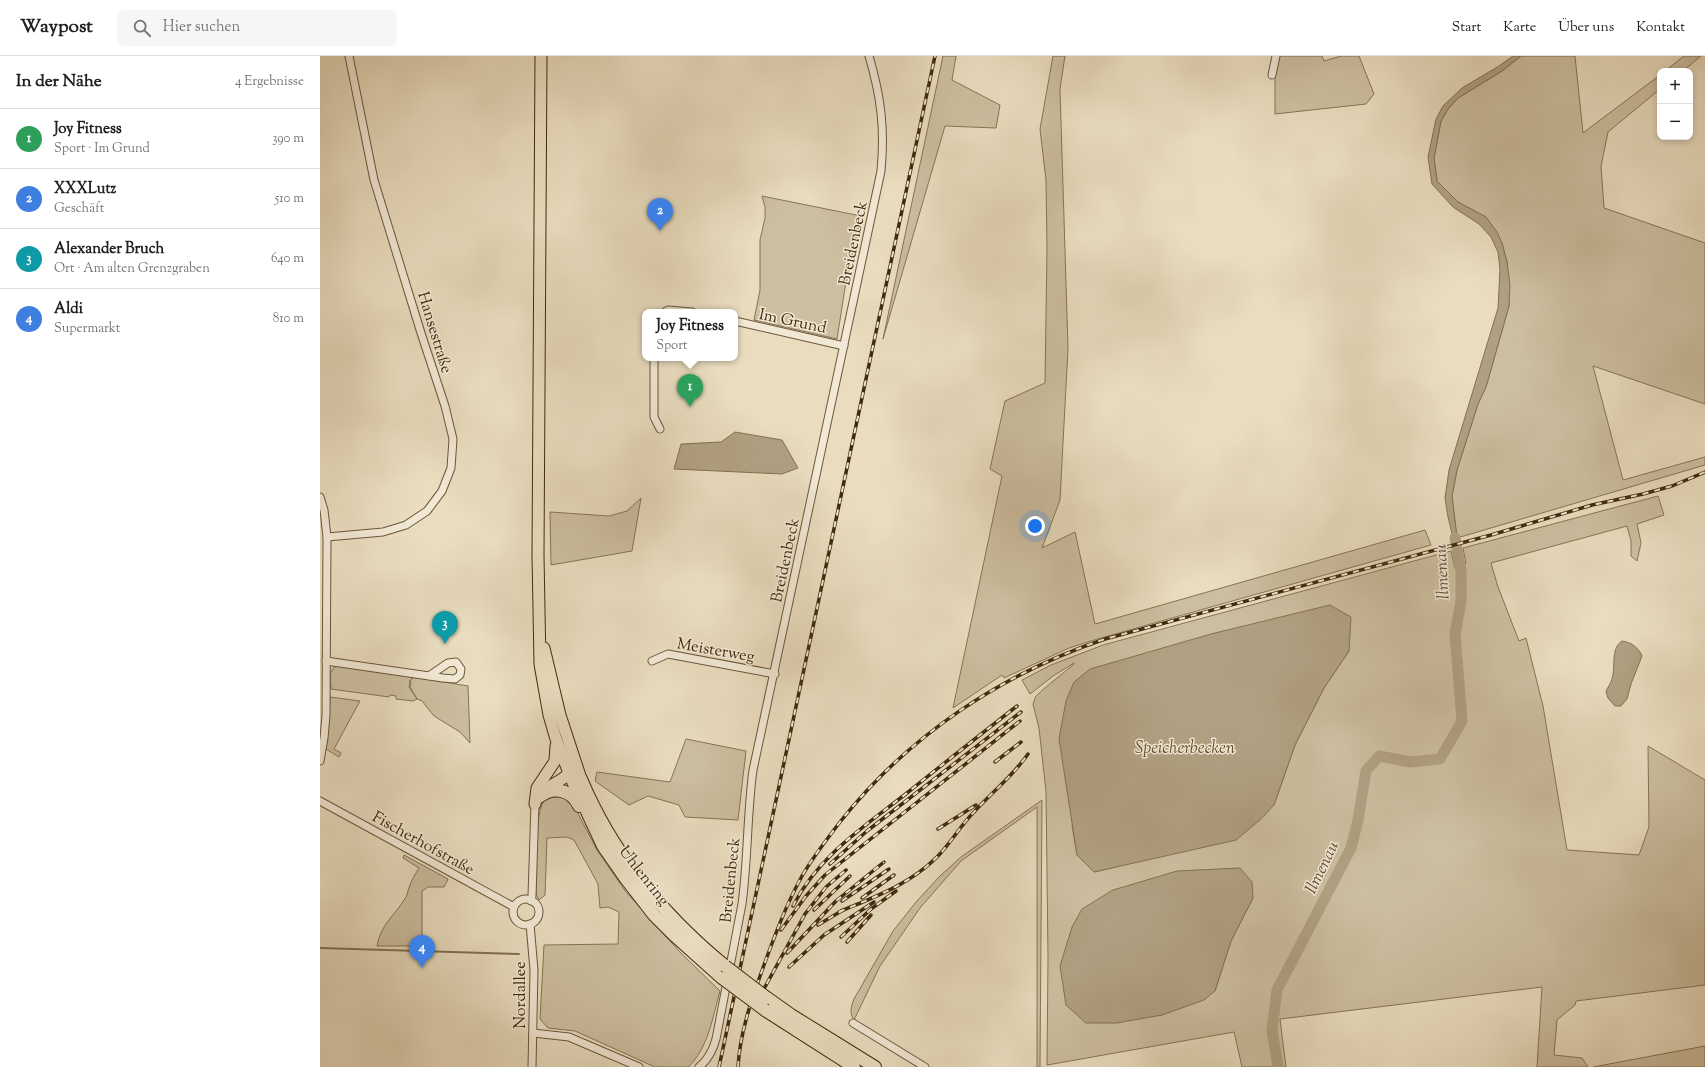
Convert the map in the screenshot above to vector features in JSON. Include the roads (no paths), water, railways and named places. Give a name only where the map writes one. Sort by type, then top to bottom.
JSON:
[{"type":"highway","name":"Uhlenring","points":[[569,773],[603,846],[654,915],[693,953],[724,972]]},
{"type":"highway","name":"Uhlenring","points":[[581,779],[607,831],[643,883],[674,919],[724,972]]},
{"type":"highway","points":[[537,800],[545,793],[556,790],[563,791],[572,796],[577,801],[591,828],[603,846]]},
{"type":"highway","points":[[724,972],[854,1067]]},
{"type":"highway","points":[[766,1004],[791,1015],[875,1067]]},
{"type":"main road","points":[[541,56],[538,555],[541,637],[540,664],[556,739],[569,773]]},
{"type":"main road","points":[[541,637],[560,715],[573,759],[581,779]]},
{"type":"main road","points":[[537,800],[537,788],[556,759],[556,739]]},
{"type":"main road","points":[[537,800],[550,785],[565,778],[569,773],[573,759]]},
{"type":"main road","points":[[544,779],[556,774],[569,773],[581,779]]},
{"type":"street","name":"Hansestraße","points":[[327,537],[383,532],[406,524],[426,511],[442,491],[451,468],[453,439],[445,406],[374,180],[349,56]]},
{"type":"street","name":"Breidenbeck","points":[[699,1067],[705,1062],[712,1051],[716,1039],[741,914],[745,883],[752,776],[775,674],[881,171],[883,137],[882,110],[869,56]]},
{"type":"street","points":[[1272,75],[1276,56]]},
{"type":"street","name":"Im Grund","points":[[738,322],[844,346]]},
{"type":"street","points":[[654,361],[654,417],[660,429]]},
{"type":"street","points":[[320,497],[324,510],[327,537],[326,715],[320,761]]},
{"type":"street","name":"Meisterweg","points":[[652,661],[668,654],[775,674]]},
{"type":"street","points":[[326,661],[429,676]]},
{"type":"street","points":[[531,901],[533,891],[537,800]]},
{"type":"street","name":"Fischerhofstraße","points":[[320,801],[514,907]]},
{"type":"street","points":[[522,900],[531,901],[536,904],[539,911],[538,917],[530,924],[524,925],[517,921],[514,915],[514,907],[522,900]]},
{"type":"street","name":"Nordallee","points":[[530,924],[534,970],[532,1067]]},
{"type":"street","points":[[853,1023],[925,1067]]},
{"type":"street","points":[[533,1033],[576,1039],[639,1067]]},
{"type":"water","points":[[1513,56],[1521,56],[1502,71],[1458,98],[1448,109],[1441,121],[1434,158],[1437,181],[1458,202],[1486,217],[1497,232],[1502,243],[1507,262],[1510,285],[1509,306],[1486,387],[1478,404],[1457,470],[1452,496],[1457,538],[1457,554],[1445,498],[1449,470],[1498,308],[1500,269],[1498,252],[1491,237],[1479,224],[1453,207],[1432,184],[1428,157],[1436,119],[1443,106],[1462,88]]},
{"type":"water","points":[[735,432],[782,440],[798,468],[782,474],[674,469],[681,444],[721,442]]},
{"type":"water","name":"Speicherbecken","points":[[1330,605],[1351,617],[1349,651],[1324,688],[1295,745],[1274,805],[1261,819],[1236,840],[1094,872],[1077,855],[1059,739],[1066,701],[1074,682],[1090,669],[1211,634]]},
{"type":"water","points":[[1622,641],[1634,646],[1639,650],[1642,656],[1627,699],[1621,706],[1615,706],[1608,698],[1606,691],[1612,679],[1616,649],[1618,644]]},
{"type":"water","points":[[1240,868],[1252,882],[1253,898],[1231,941],[1215,991],[1204,1000],[1162,1015],[1117,1023],[1086,1023],[1066,1005],[1060,966],[1072,927],[1082,909],[1113,890],[1177,871]]},
{"type":"waterway","name":"Ilmenau","points":[[1278,1067],[1272,1030],[1277,990],[1351,848],[1358,820],[1366,771],[1379,756],[1410,762],[1440,759],[1462,721],[1455,634],[1461,602],[1461,571],[1455,538]]},
{"type":"waterway","points":[[320,948],[519,954]]},
{"type":"railway","points":[[719,1067],[935,56]]},
{"type":"railway","points":[[738,1067],[744,1028],[764,965],[791,898],[802,876],[820,848],[867,791],[895,762],[959,711],[993,690],[1029,670],[1067,653],[1105,639],[1491,535],[1592,505],[1672,486],[1705,472]]},
{"type":"railway","points":[[793,906],[803,888],[815,872],[844,843],[1017,706]]},
{"type":"railway","points":[[830,864],[867,831],[1021,712]]},
{"type":"railway","points":[[781,930],[806,896],[825,875],[1020,721]]},
{"type":"railway","points":[[995,762],[1021,742]]},
{"type":"railway","points":[[839,912],[903,883],[926,867],[942,852],[969,817],[1009,777],[1028,754]]},
{"type":"railway","points":[[938,829],[976,805]]},
{"type":"railway","points":[[787,953],[836,901],[884,862]]},
{"type":"railway","points":[[842,901],[889,869]]},
{"type":"railway","points":[[755,1005],[805,914],[826,887],[846,870]]},
{"type":"railway","points":[[862,898],[894,875]]},
{"type":"railway","points":[[814,910],[850,876]]},
{"type":"railway","points":[[841,937],[871,909],[896,891]]},
{"type":"railway","points":[[789,967],[824,935],[874,902]]},
{"type":"railway","points":[[818,925],[843,910]]},
{"type":"railway","points":[[847,942],[871,915]]},
{"type":"place","name":"XXXLutz","points":[[660,231]]},
{"type":"place","name":"Joy Fitness","points":[[690,407]]},
{"type":"place","name":"Alexander Bruch","points":[[445,644]]},
{"type":"place","name":"Aldi","points":[[422,968]]}]
